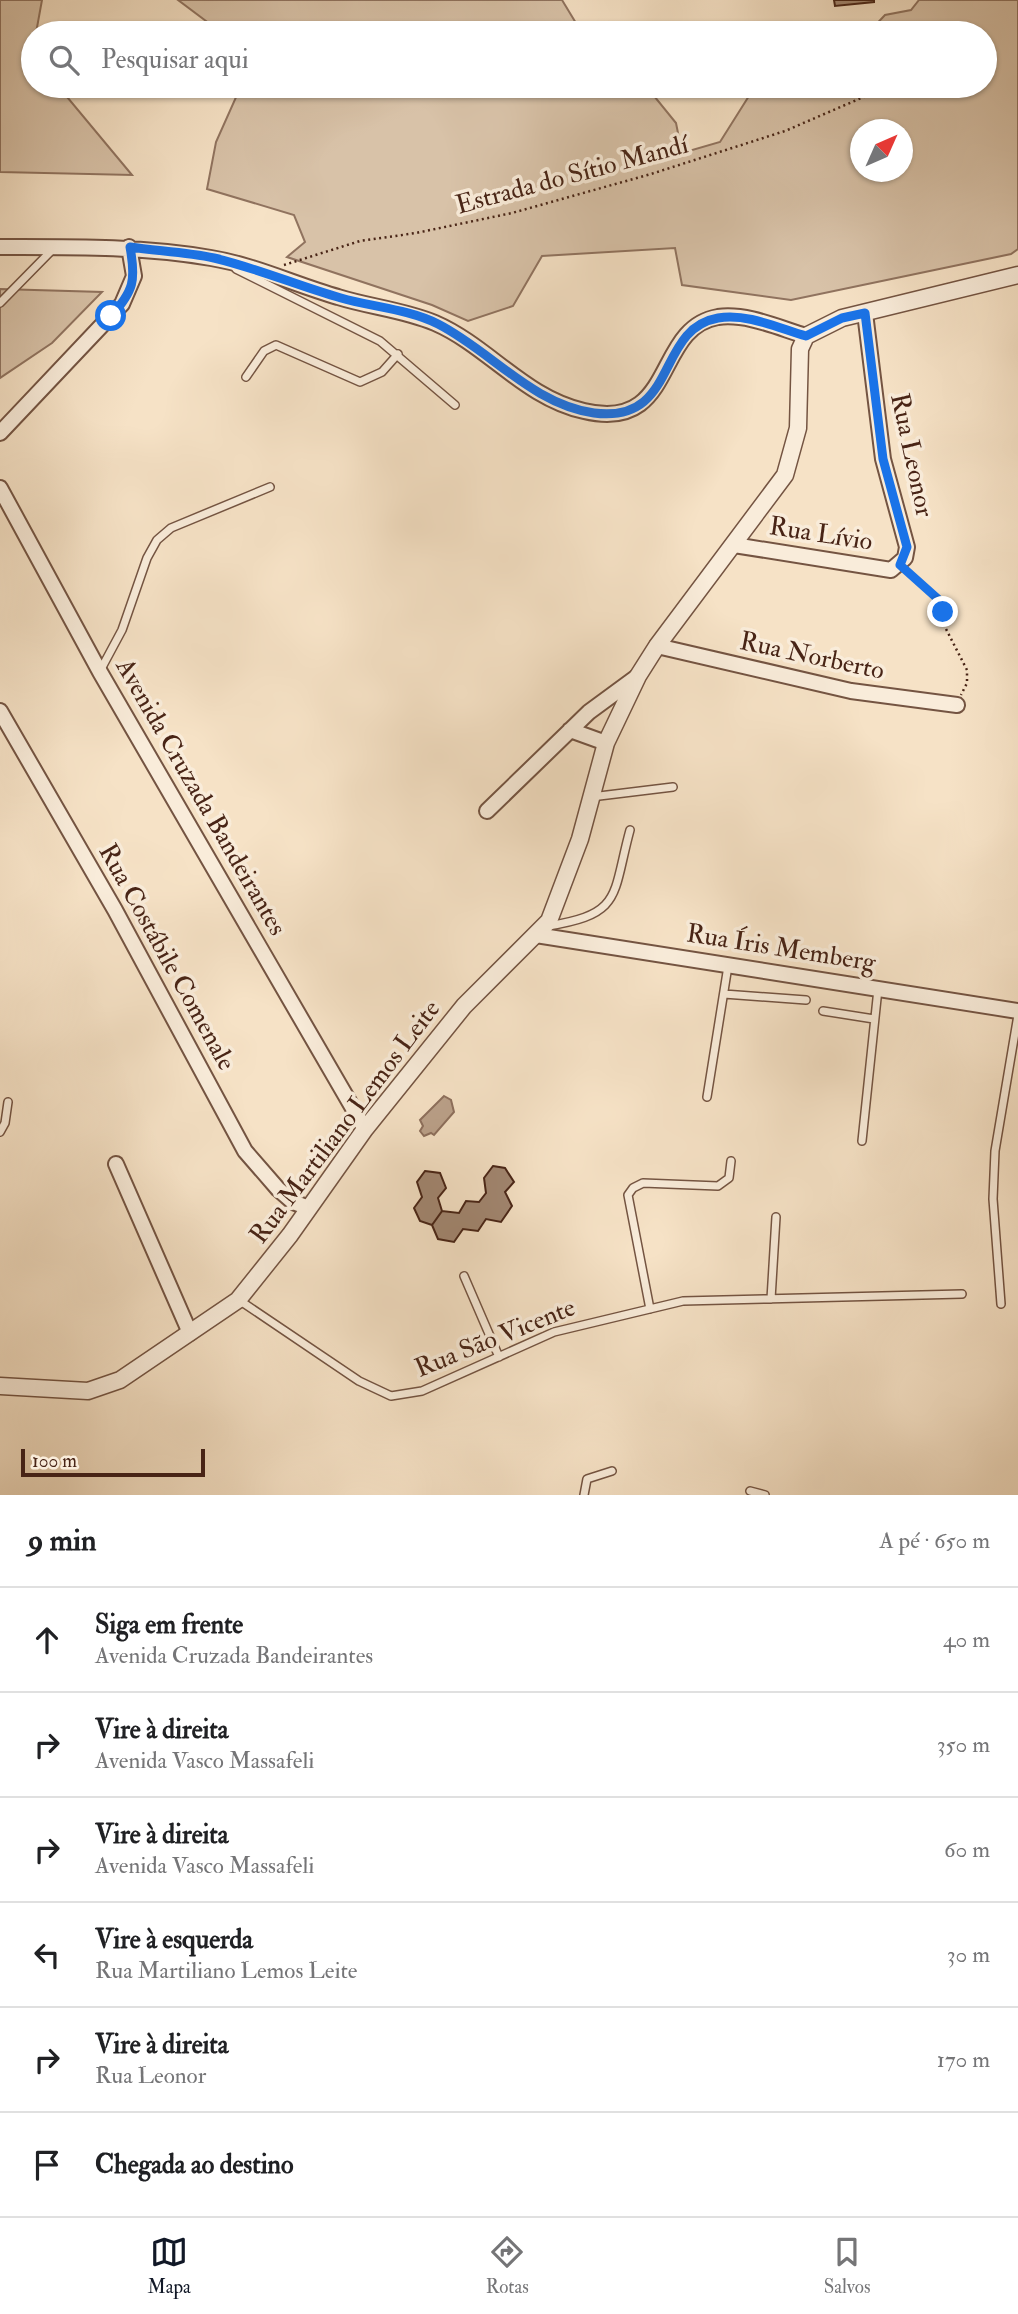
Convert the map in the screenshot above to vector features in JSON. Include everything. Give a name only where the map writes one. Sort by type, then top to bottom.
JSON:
[{"type":"street","points":[[0,247],[130,247],[214,258],[337,297],[410,313],[438,324],[546,398],[584,411],[611,415],[628,412],[642,403],[654,390],[685,336],[701,323],[719,317],[745,318],[806,336],[842,318],[1018,275]]},
{"type":"street","points":[[0,432],[122,304],[134,276],[130,247]]},
{"type":"street","name":"Rua Leonor","points":[[865,313],[883,459],[907,547],[900,565]]},
{"type":"street","name":"Rua Martiliano Lemos Leite","points":[[0,1386],[88,1391],[100,1388],[120,1380],[238,1300],[309,1208],[365,1129],[464,1006],[549,920],[564,886],[606,743],[638,676],[657,646],[785,475],[794,452],[798,428],[800,349],[806,336]]},
{"type":"street","name":"Avenida Cruzada Bandeirantes","points":[[0,488],[100,672],[365,1129]]},
{"type":"street","name":"Rua Lívio","points":[[734,545],[857,566],[891,570],[900,565]]},
{"type":"street","name":"Rua Norberto","points":[[657,646],[851,691],[957,705]]},
{"type":"street","name":"Rua Martiliano Lemos Leite","points":[[487,811],[603,700],[638,676]]},
{"type":"street","name":"Rua Costábile Comenale","points":[[0,711],[115,910],[245,1151],[278,1189],[293,1202],[309,1208]]},
{"type":"street","points":[[570,730],[606,743]]},
{"type":"street","name":"Rua Íris Memberg","points":[[539,931],[1018,1013]]},
{"type":"street","points":[[116,1164],[190,1333]]},
{"type":"lane","points":[[0,303],[55,247]]},
{"type":"lane","points":[[214,258],[380,341],[456,405]]},
{"type":"lane","points":[[246,377],[264,351],[276,345],[360,382],[382,372],[398,354]]},
{"type":"lane","points":[[100,672],[122,629],[147,558],[157,540],[171,528],[270,487]]},
{"type":"lane","points":[[590,797],[673,787]]},
{"type":"lane","points":[[539,931],[581,920],[605,908],[612,897],[630,830]]},
{"type":"lane","points":[[707,1097],[728,965]]},
{"type":"lane","points":[[862,1141],[878,989]]},
{"type":"lane","points":[[724,994],[806,1000]]},
{"type":"lane","points":[[823,1011],[874,1019]]},
{"type":"lane","points":[[1002,1304],[993,1199],[995,1151],[1018,1013]]},
{"type":"lane","points":[[0,1132],[5,1123],[8,1102]]},
{"type":"lane","points":[[650,1308],[628,1195],[643,1183],[718,1186],[729,1178],[731,1161]]},
{"type":"lane","points":[[771,1299],[776,1217]]},
{"type":"lane","points":[[464,1276],[499,1357]]},
{"type":"lane","name":"Rua São Vicente","points":[[238,1300],[359,1381],[391,1396],[422,1391],[554,1332],[683,1301],[962,1294]]},
{"type":"lane","points":[[584,1495],[587,1479],[612,1471]]},
{"type":"lane","points":[[750,1491],[765,1495]]},
{"type":"path","name":"Estrada do Sítio Mandí","points":[[257,271],[360,241],[416,233],[512,213],[651,174],[785,131],[861,98]]},
{"type":"path","points":[[900,565],[938,599],[945,627],[967,670],[967,683],[957,705]]},
{"type":"shaded area","points":[[0,0],[42,0],[38,21],[21,21],[21,98],[68,98],[132,175],[0,172]]},
{"type":"shaded area","points":[[178,0],[562,0],[575,21],[206,21]]},
{"type":"shaded area","points":[[919,0],[1018,0],[1018,249],[1011,254],[791,300],[682,285],[675,248],[542,256],[513,306],[468,321],[432,305],[287,257],[305,242],[294,215],[207,189],[216,142],[236,98],[656,98],[676,123],[682,153],[720,142],[748,98],[997,98],[997,21],[879,21],[885,15],[911,10]]},
{"type":"shaded area","points":[[0,289],[102,292],[52,343],[0,378]]},
{"type":"shaded area","points":[[444,1096],[451,1100],[454,1112],[434,1135],[431,1133],[424,1136],[420,1131],[423,1126],[420,1120]]},
{"type":"building","points":[[834,0],[874,0],[874,2],[835,6]]},
{"type":"building","points":[[493,1166],[505,1168],[514,1182],[505,1192],[512,1206],[501,1222],[486,1219],[478,1231],[463,1229],[454,1242],[438,1239],[432,1225],[442,1211],[459,1213],[466,1201],[479,1202],[486,1193],[484,1178]]},
{"type":"building","points":[[425,1171],[440,1173],[446,1188],[438,1198],[442,1211],[432,1225],[420,1221],[414,1208],[422,1197],[417,1182]]},
{"type":"route","points":[[111,316],[122,304],[132,286],[134,276],[130,247],[214,258],[337,297],[410,313],[438,324],[546,398],[584,411],[611,415],[628,412],[642,403],[654,390],[685,336],[701,323],[719,317],[745,318],[806,336],[817,328],[842,318],[865,313],[883,459],[907,547],[905,558],[900,565],[938,599],[943,612]]}]
